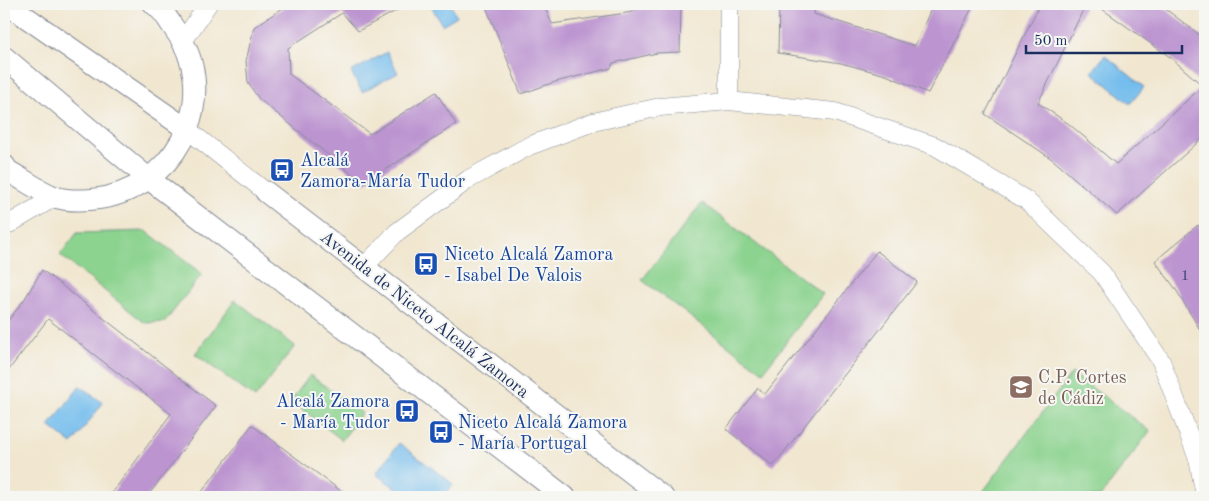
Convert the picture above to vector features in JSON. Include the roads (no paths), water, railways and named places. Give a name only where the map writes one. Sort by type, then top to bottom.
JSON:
[{"type":"street","points":[[4,165],[8,171],[55,197],[94,200],[124,193],[149,180],[172,157],[188,130],[194,107],[195,82],[190,56],[184,40],[154,4]]},
{"type":"street","points":[[184,40],[208,4]]},
{"type":"street","points":[[729,4],[729,101]]},
{"type":"street","name":"Avenida de Niceto Alcalá Zamora","points":[[9,7],[188,130],[363,268],[663,497]]},
{"type":"street","points":[[4,57],[149,180],[565,497]]},
{"type":"street","points":[[363,268],[398,232],[428,207],[469,179],[529,146],[593,122],[660,107],[729,101],[834,112],[935,146],[1026,200],[1102,273],[1160,361],[1202,458],[1205,495]]},
{"type":"street","points":[[4,227],[55,197]]},
{"type":"water","points":[[430,4],[450,4],[457,16],[442,25]]},
{"type":"water","points":[[387,52],[398,73],[362,92],[351,72]]},
{"type":"water","points":[[1105,55],[1144,87],[1130,104],[1092,72]]},
{"type":"water","points":[[80,386],[103,403],[72,444],[49,426]]},
{"type":"water","points":[[399,443],[453,484],[443,497],[408,497],[376,474]]},
{"type":"place","name":"Alcalá Zamora-María Tudor","points":[[282,170]]},
{"type":"place","name":"Niceto Alcalá Zamora - Isabel De Valois","points":[[426,264]]},
{"type":"place","name":"C.P. Cortes de Cádiz","points":[[1021,387]]},
{"type":"place","name":"Alcalá Zamora - María Tudor","points":[[407,411]]},
{"type":"place","name":"Niceto Alcalá Zamora - María Portugal","points":[[441,432]]}]
